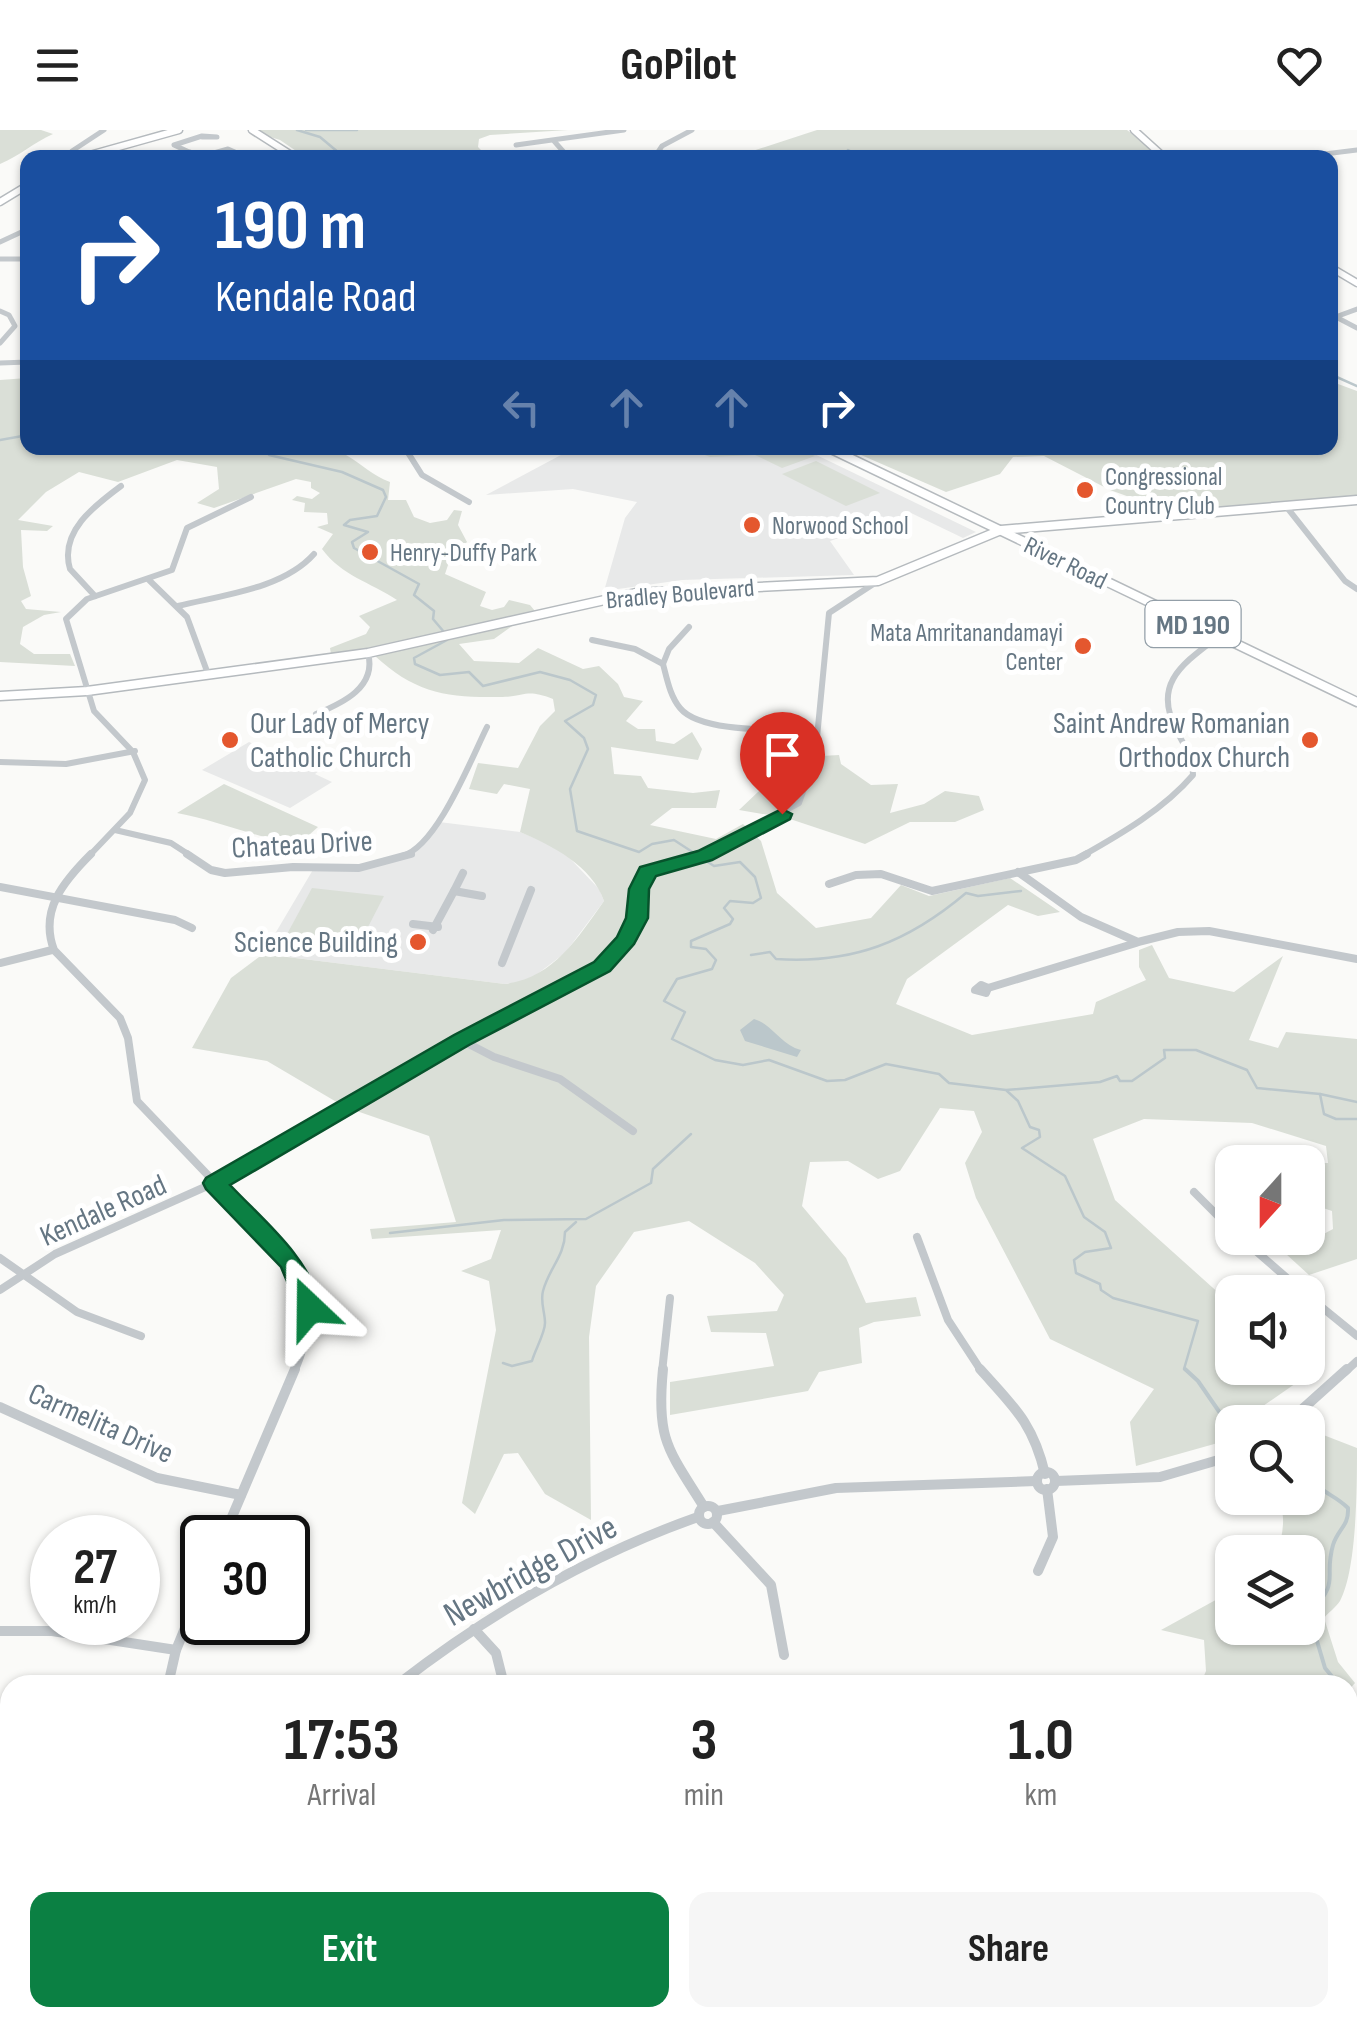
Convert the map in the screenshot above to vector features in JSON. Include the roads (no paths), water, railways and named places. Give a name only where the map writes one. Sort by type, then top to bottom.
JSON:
[{"type":"main road","points":[[107,150],[176,130]]},
{"type":"main road","points":[[252,130],[284,150]]},
{"type":"main road","points":[[261,130],[285,150]]},
{"type":"main road","points":[[1134,130],[1157,150]]},
{"type":"main road","name":"River Road","points":[[843,455],[1357,702]]},
{"type":"main road","name":"Bradley Boulevard","points":[[0,696],[87,691],[368,653],[636,592],[878,582],[1001,530],[1357,500]]},
{"type":"street","points":[[74,150],[104,130]]},
{"type":"street","points":[[516,144],[624,130]]},
{"type":"street","points":[[659,150],[692,130]]},
{"type":"street","points":[[185,150],[174,145],[202,137]]},
{"type":"street","points":[[554,142],[562,150]]},
{"type":"street","points":[[0,311],[9,315],[15,326],[0,342]]},
{"type":"street","points":[[407,455],[426,478],[469,502]]},
{"type":"street","points":[[95,596],[70,570],[67,548],[86,516],[120,486]]},
{"type":"street","points":[[233,1515],[305,1347],[310,1308],[301,1278],[290,1261],[137,1101],[132,1091],[129,1038],[121,1019],[67,970],[52,950],[46,920],[55,895],[133,811],[144,788],[144,772],[135,752],[98,718],[66,619],[76,606],[95,596],[149,580],[175,567],[180,538],[187,528],[252,497]]},
{"type":"street","points":[[1285,505],[1344,581],[1357,589]]},
{"type":"street","points":[[178,606],[288,574],[311,561],[314,554]]},
{"type":"street","points":[[149,580],[192,624],[208,674]]},
{"type":"street","name":"Kendale Road","points":[[0,1290],[56,1254],[214,1183],[462,1040],[602,967],[626,939],[637,918],[643,877],[663,864],[701,856],[799,803],[815,758],[829,612],[878,582]]},
{"type":"street","points":[[689,626],[669,648],[663,664],[676,702],[689,715],[720,724],[816,731]]},
{"type":"street","points":[[829,884],[888,872],[932,890],[1076,860],[1121,834],[1187,784],[1193,775],[1193,762],[1168,715],[1167,689],[1182,664],[1218,636]]},
{"type":"street","points":[[592,640],[636,649],[663,664]]},
{"type":"street","points":[[316,714],[341,702],[370,678],[373,670],[368,653]]},
{"type":"street","name":"Chateau Drive","points":[[114,830],[171,843],[211,870],[225,874],[382,864],[411,854],[432,834],[487,727]]},
{"type":"street","points":[[0,762],[66,764],[135,752]]},
{"type":"street","points":[[413,924],[438,928],[463,872]]},
{"type":"street","points":[[1018,872],[1081,917],[1138,942]]},
{"type":"street","points":[[0,888],[55,895],[175,920],[192,928]]},
{"type":"street","points":[[502,963],[525,916],[532,890]]},
{"type":"street","points":[[454,891],[482,896]]},
{"type":"street","points":[[988,988],[1178,932],[1209,930],[1357,959]]},
{"type":"street","points":[[0,963],[52,950]]},
{"type":"street","points":[[462,1040],[494,1058],[560,1079],[633,1131]]},
{"type":"street","points":[[1194,1192],[1215,1213]]},
{"type":"street","points":[[916,1237],[960,1344],[1016,1402],[1032,1426],[1045,1474],[1056,1481],[1160,1477],[1215,1461]]},
{"type":"street","points":[[1261,1255],[1284,1275]]},
{"type":"street","points":[[0,1258],[77,1312],[140,1336]]},
{"type":"street","points":[[670,1298],[658,1416],[670,1452],[701,1512],[726,1541],[759,1568],[772,1586],[784,1655]]},
{"type":"street","points":[[1325,1310],[1357,1336]]},
{"type":"street","points":[[1307,1405],[1357,1361]]},
{"type":"street","name":"Carmelita Drive","points":[[0,1407],[157,1478],[241,1495]]},
{"type":"street","points":[[701,1512],[863,1484],[1036,1481],[1045,1474]]},
{"type":"street","points":[[1036,1481],[1047,1489],[1054,1537],[1038,1571]]},
{"type":"street","points":[[1047,1489],[1056,1481]]},
{"type":"street","points":[[713,1522],[718,1519],[718,1511]]},
{"type":"street","name":"Newbridge Drive","points":[[411,1675],[474,1629],[607,1553],[701,1512]]},
{"type":"street","points":[[474,1629],[489,1640],[503,1662],[504,1675]]},
{"type":"street","points":[[0,1630],[52,1631],[176,1650]]},
{"type":"street","points":[[170,1675],[180,1640]]},
{"type":"waterway","points":[[297,130],[320,137],[335,150]]},
{"type":"waterway","points":[[306,130],[357,130]]},
{"type":"waterway","points":[[1338,378],[1357,386]]},
{"type":"waterway","points":[[0,440],[20,436]]},
{"type":"waterway","points":[[269,455],[342,472],[383,490],[386,497],[377,516],[350,520],[344,525],[368,532],[352,542],[354,548],[419,584],[414,595],[434,611],[433,619],[444,632]]},
{"type":"waterway","points":[[447,640],[414,658],[415,664],[440,675],[469,672],[483,686],[540,672],[570,680],[596,695],[593,705],[565,721],[584,738],[588,749],[570,789],[577,831],[639,852],[652,844],[674,840],[714,866],[740,862],[755,877],[761,898],[753,903],[730,901],[724,908],[733,919],[730,924],[691,941],[691,947],[706,949],[716,960],[712,969],[677,979],[664,1001],[685,1012],[672,1039],[715,1060],[743,1065],[769,1060],[827,1081],[845,1080],[886,1064],[939,1074],[949,1083],[1006,1090],[1100,1082],[1117,1076],[1120,1081],[1132,1081],[1165,1058],[1164,1050],[1196,1050],[1247,1070],[1257,1088],[1320,1094]]},
{"type":"waterway","points":[[751,955],[770,952],[776,959],[804,960],[855,953],[901,937],[966,893],[978,896],[1021,891]]},
{"type":"waterway","points":[[1007,1091],[1018,1101],[1030,1127],[1039,1130],[1040,1137],[1022,1148],[1065,1176],[1084,1217],[1105,1232],[1111,1248],[1085,1252],[1074,1260],[1076,1273],[1100,1284],[1101,1290],[1113,1298],[1198,1321],[1184,1369],[1188,1372]]},
{"type":"waterway","points":[[1320,1094],[1357,1102]]},
{"type":"waterway","points":[[1320,1094],[1324,1114],[1336,1119],[1357,1119]]},
{"type":"waterway","points":[[390,1233],[504,1220],[586,1219],[651,1183],[653,1169],[691,1134]]},
{"type":"waterway","points":[[503,1363],[512,1366],[532,1361],[545,1327],[543,1291],[565,1232],[576,1222]]},
{"type":"waterway","points":[[1185,1369],[1215,1406]]},
{"type":"waterway","points":[[1325,1491],[1348,1508],[1347,1519],[1333,1545],[1328,1586],[1309,1614],[1325,1668],[1331,1675]]},
{"type":"place","name":"Congressional Country Club","points":[[1085,490]]},
{"type":"place","name":"Norwood School","points":[[752,525]]},
{"type":"place","name":"Henry-Duffy Park","points":[[370,552]]},
{"type":"place","name":"Mata Amritanandamayi Center","points":[[1083,646]]},
{"type":"place","name":"Our Lady of Mercy Catholic Church","points":[[230,740]]},
{"type":"place","name":"Saint Andrew Romanian Orthodox Church","points":[[1310,740]]},
{"type":"place","name":"Science Building","points":[[418,942]]}]
